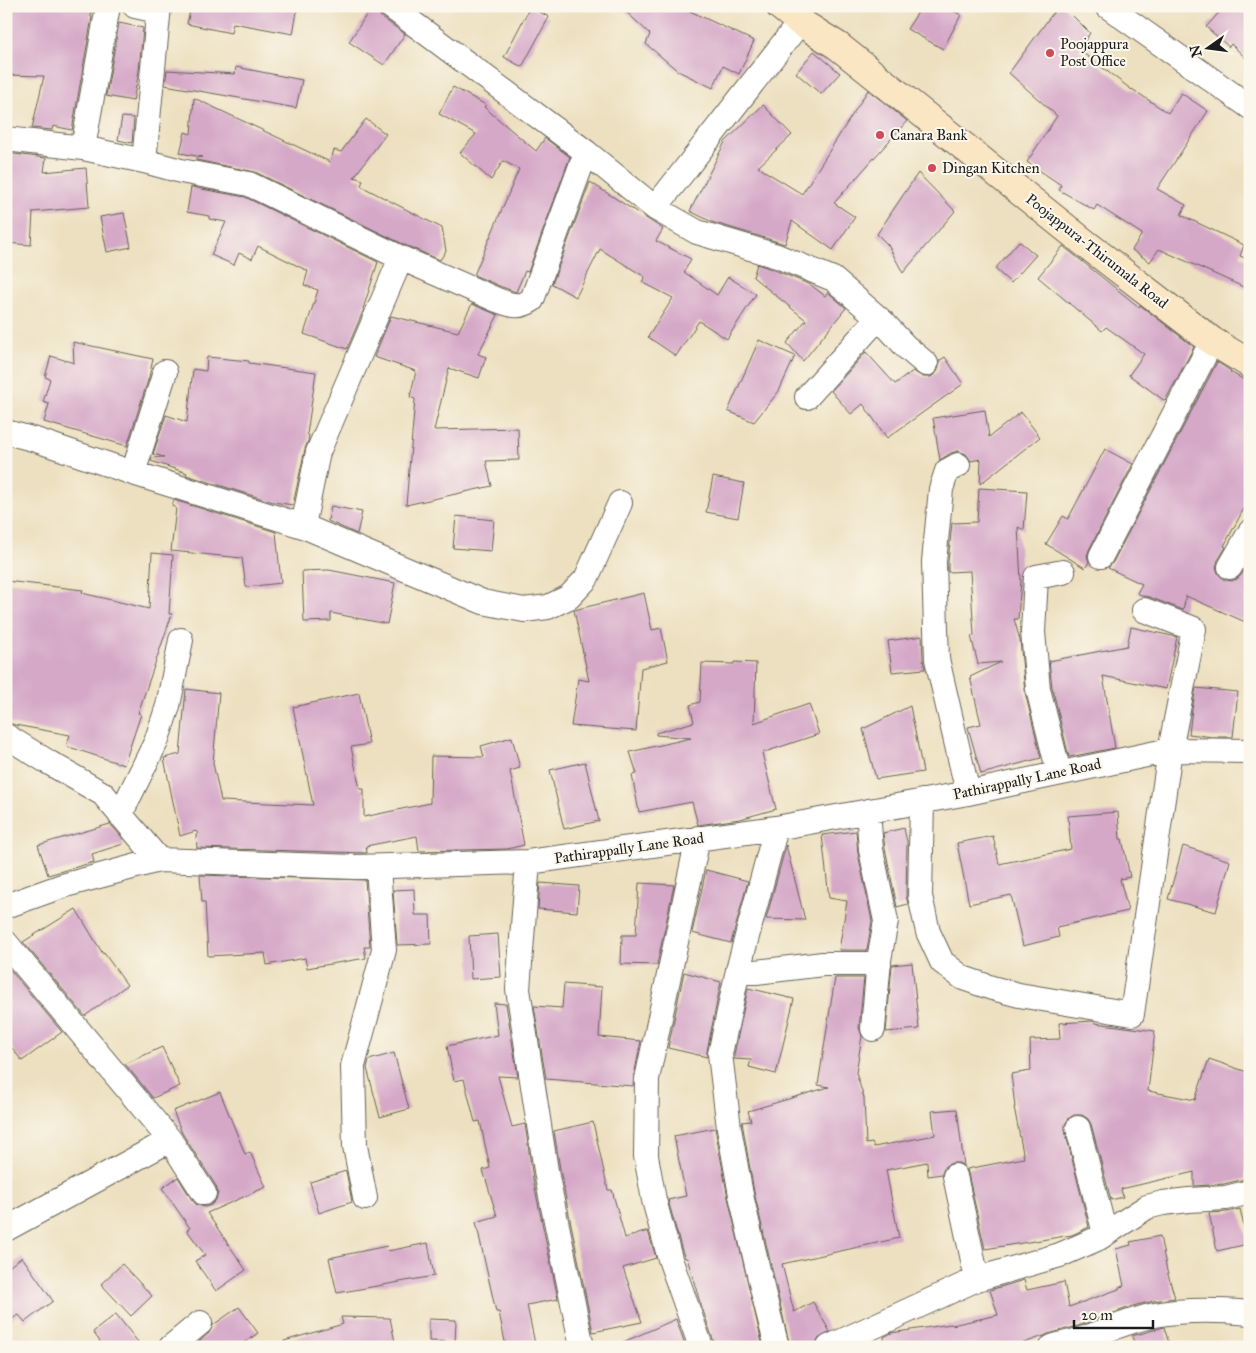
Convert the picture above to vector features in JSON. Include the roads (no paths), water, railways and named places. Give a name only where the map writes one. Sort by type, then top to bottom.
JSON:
[{"type":"main road","name":"Poojappura-Thirumala Road","points":[[790,14],[838,46],[1086,244],[1212,341],[1250,364]]},
{"type":"street","points":[[82,148],[108,6]]},
{"type":"street","points":[[135,6],[158,8],[144,160]]},
{"type":"street","points":[[390,6],[586,152],[655,208],[697,232],[777,256],[833,279],[878,318],[906,347],[926,364]]},
{"type":"street","points":[[1108,6],[1250,107]]},
{"type":"street","points":[[655,208],[790,14]]},
{"type":"street","points":[[6,139],[82,148],[144,160],[181,171],[249,184],[401,258],[497,300],[511,305],[523,306],[532,300],[586,152]]},
{"type":"street","points":[[304,526],[318,452],[401,258]]},
{"type":"street","points":[[807,396],[878,318]]},
{"type":"street","points":[[1101,556],[1212,341]]},
{"type":"street","points":[[133,473],[165,372]]},
{"type":"street","points":[[6,432],[304,526],[483,602],[524,610],[548,607],[569,597],[586,579],[620,503]]},
{"type":"street","points":[[958,464],[947,471],[941,489],[934,562],[936,629],[937,659],[968,793]]},
{"type":"street","points":[[1230,568],[1250,532]]},
{"type":"street","points":[[1059,773],[1038,689],[1033,632],[1036,577],[1063,572]]},
{"type":"street","points":[[922,801],[920,896],[928,932],[942,962],[963,978],[992,988],[1019,995],[1132,1014],[1170,750],[1194,629],[1144,610]]},
{"type":"street","points":[[120,815],[156,742],[168,706],[181,640]]},
{"type":"street","points":[[6,736],[103,794],[159,860]]},
{"type":"street","name":"Pathirappally Lane Road","points":[[6,906],[62,886],[159,860],[355,867],[528,862],[776,828],[968,793],[1170,750],[1250,751]]},
{"type":"street","points":[[868,811],[871,850],[886,921],[879,964],[873,1030]]},
{"type":"street","points":[[776,828],[738,972],[720,1054],[729,1128],[741,1195],[762,1292],[777,1347]]},
{"type":"street","points":[[698,838],[647,1079],[646,1156],[654,1200],[670,1259],[688,1305],[701,1347]]},
{"type":"street","points":[[528,862],[518,989],[547,1177],[582,1347]]},
{"type":"street","points":[[365,1198],[355,1146],[353,1066],[384,950],[378,867]]},
{"type":"street","points":[[6,943],[170,1140],[204,1193]]},
{"type":"street","points":[[738,972],[756,972],[823,964],[879,964]]},
{"type":"street","points":[[1078,1128],[1105,1234]]},
{"type":"street","points":[[6,1229],[170,1140]]},
{"type":"street","points":[[955,1176],[977,1279]]},
{"type":"street","points":[[829,1347],[977,1279],[1060,1255],[1099,1238],[1147,1207],[1189,1200],[1226,1198],[1250,1192]]},
{"type":"street","points":[[1052,1347],[1154,1316],[1210,1311],[1250,1313]]},
{"type":"street","points":[[171,1347],[200,1323]]},
{"type":"place","name":"Poojappura Post Office","points":[[1050,53]]},
{"type":"place","name":"Canara Bank","points":[[880,135]]},
{"type":"place","name":"Dingan Kitchen","points":[[932,168]]}]
